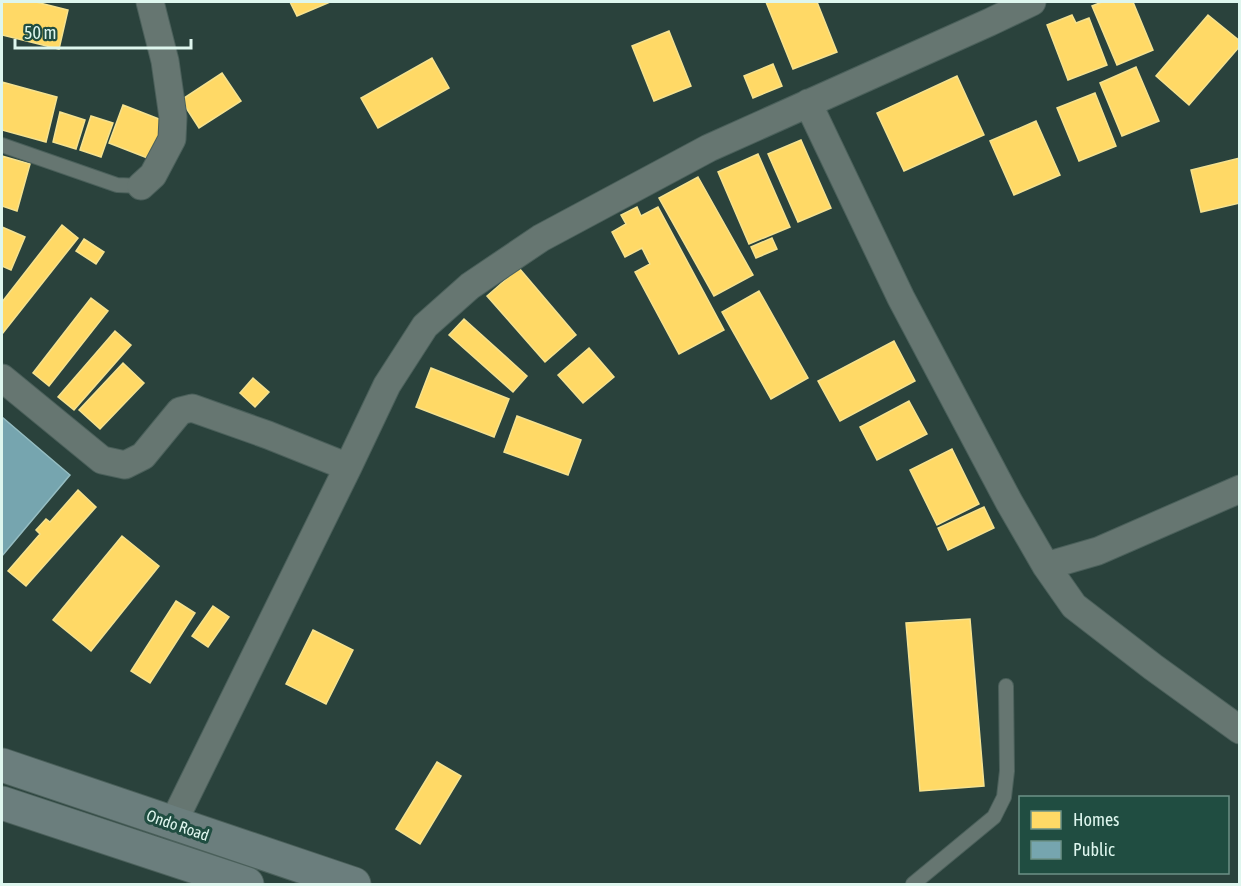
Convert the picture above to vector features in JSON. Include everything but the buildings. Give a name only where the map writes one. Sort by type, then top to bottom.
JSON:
[{"type":"main road","name":"Ondo Road","points":[[2,765],[354,885]]},
{"type":"main road","name":"Ondo Road","points":[[2,803],[191,875],[247,885]]},
{"type":"street","points":[[141,186],[153,175],[172,139],[173,117],[165,62],[150,2]]},
{"type":"street","points":[[173,823],[387,385],[425,326],[470,286],[541,238],[709,148],[808,103],[986,12],[1032,2]]},
{"type":"street","points":[[808,103],[901,298],[1009,502],[1046,566],[1074,606],[1239,730]]},
{"type":"street","points":[[2,378],[102,460],[125,465],[143,456],[180,411],[192,408],[213,414],[348,467]]},
{"type":"street","points":[[1046,566],[1098,551],[1239,489]]},
{"type":"lane","points":[[2,145],[117,185],[141,186]]},
{"type":"lane","points":[[913,885],[994,817],[1004,797],[1007,771],[1006,686]]}]
